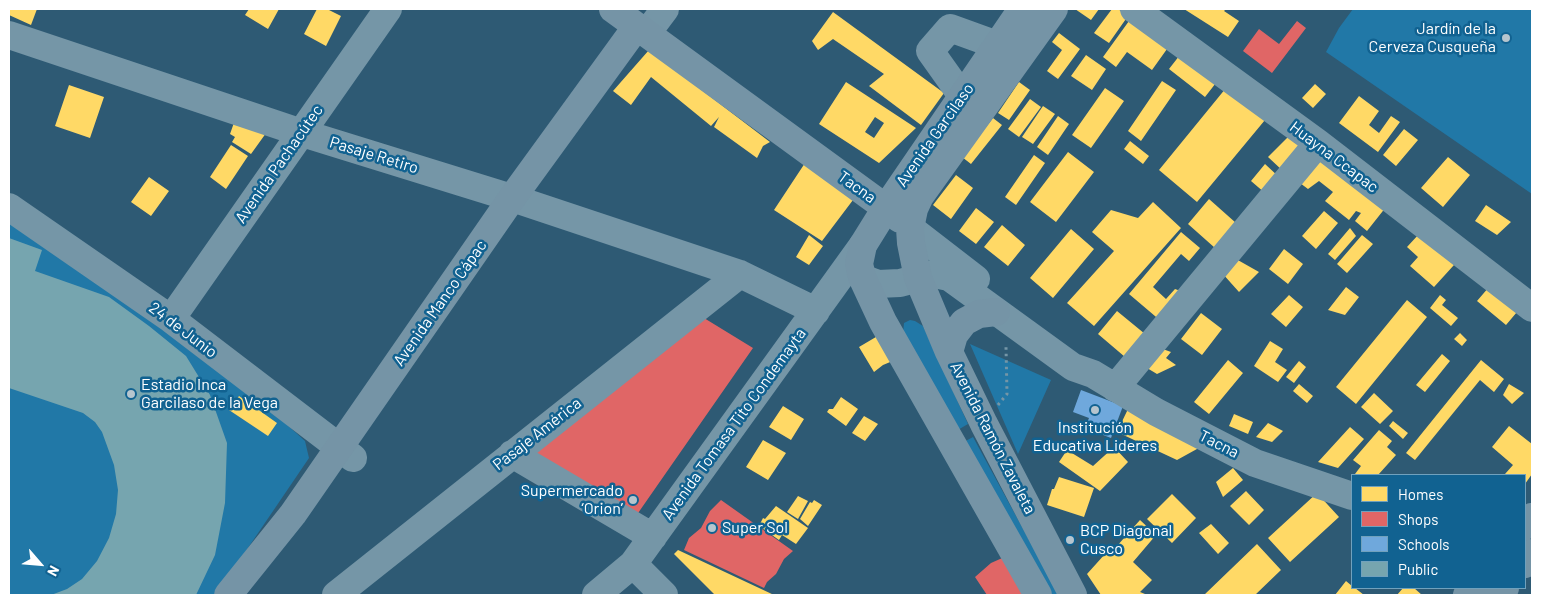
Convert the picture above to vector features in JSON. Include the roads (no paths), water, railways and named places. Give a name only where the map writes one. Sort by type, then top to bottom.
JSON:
[{"type":"main road","name":"Tacna","points":[[613,9],[644,23],[886,208],[911,235]]},
{"type":"main road","name":"Avenida Garcilaso","points":[[860,273],[859,264],[863,245],[886,208],[1022,9]]},
{"type":"main road","name":"Avenida Garcilaso","points":[[911,235],[914,209],[920,196],[1054,9]]},
{"type":"main road","name":"Avenida Manco Cápac","points":[[252,595],[346,453],[644,23]]},
{"type":"main road","points":[[911,235],[918,278]]},
{"type":"main road","points":[[860,273],[883,322],[1038,595]]},
{"type":"main road","name":"Avenida Ramón Zavaleta","points":[[918,278],[949,352],[984,424],[1074,595]]},
{"type":"main road","points":[[949,352],[954,336],[964,322],[979,314],[999,314]]},
{"type":"main road","name":"Avenida Manco Cápac","points":[[228,595],[293,514],[346,453]]},
{"type":"street","name":"Avenida Pachacútec","points":[[294,130],[368,9]]},
{"type":"street","name":"Avenida Pachacútec","points":[[165,316],[294,130],[388,9]]},
{"type":"street","name":"Avenida Manco Cápac","points":[[644,23],[665,9]]},
{"type":"street","name":"Huayna Ccapac","points":[[1134,9],[1318,143],[1532,308]]},
{"type":"street","points":[[962,96],[930,51],[950,28],[997,45]]},
{"type":"street","name":"Pasaje Retiro","points":[[9,34],[294,130],[520,201],[740,274],[816,311]]},
{"type":"street","points":[[1104,381],[1318,143]]},
{"type":"street","name":"24 de Junio","points":[[9,207],[165,316],[346,453]]},
{"type":"street","name":"Tacna","points":[[911,235],[947,257],[1080,357],[1104,381]]},
{"type":"street","name":"Avenida Tomasa Tito Condemayta","points":[[596,595],[634,564],[863,245]]},
{"type":"street","name":"Tacna","points":[[860,273],[865,279],[878,284],[900,283],[934,274],[949,277],[1073,367],[1104,381],[1156,412],[1255,463],[1351,496]]},
{"type":"street","name":"Pasaje América","points":[[336,595],[740,274]]},
{"type":"street","points":[[512,454],[653,537]]},
{"type":"street","points":[[634,564],[664,595]]},
{"type":"place","name":"Jardín de la Cerveza Cusqueña","points":[[1506,38]]},
{"type":"place","name":"Estadio Inca Garcilaso de la Vega","points":[[131,394]]},
{"type":"place","name":"Institución Educativa Lideres","points":[[1095,410]]},
{"type":"place","name":"Supermercado ‘Orion’","points":[[633,500]]},
{"type":"place","name":"Super Sol","points":[[712,528]]},
{"type":"place","name":"BCP Diagonal Cusco","points":[[1070,540]]}]
